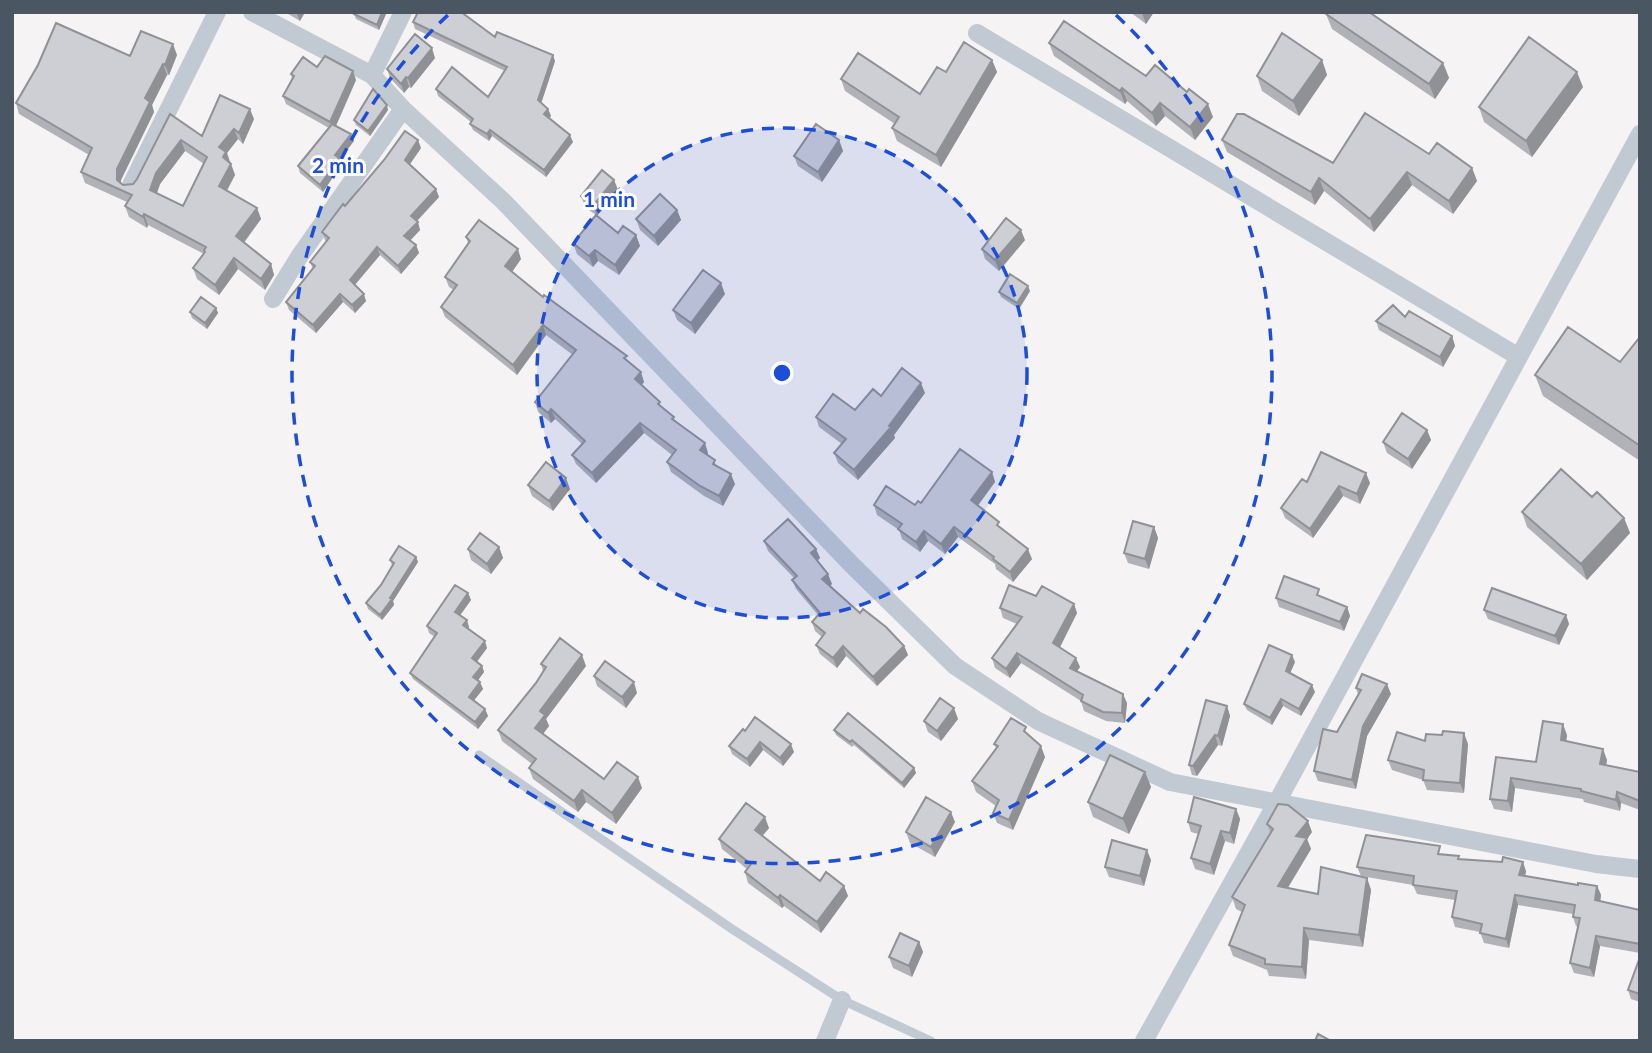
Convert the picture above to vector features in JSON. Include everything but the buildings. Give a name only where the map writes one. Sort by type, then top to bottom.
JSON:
[{"type":"street","points":[[131,185],[217,12]]},
{"type":"street","points":[[252,12],[372,75],[403,108],[504,202],[841,554],[956,666],[1038,721],[1170,782],[1596,864],[1640,869]]},
{"type":"street","points":[[372,75],[403,12]]},
{"type":"street","points":[[977,33],[1520,357]]},
{"type":"street","points":[[273,299],[299,257],[403,108]]},
{"type":"street","points":[[1144,1041],[1640,134]]},
{"type":"street","points":[[825,1041],[842,1000]]},
{"type":"lane","points":[[479,755],[732,929],[842,1000],[931,1041]]}]
